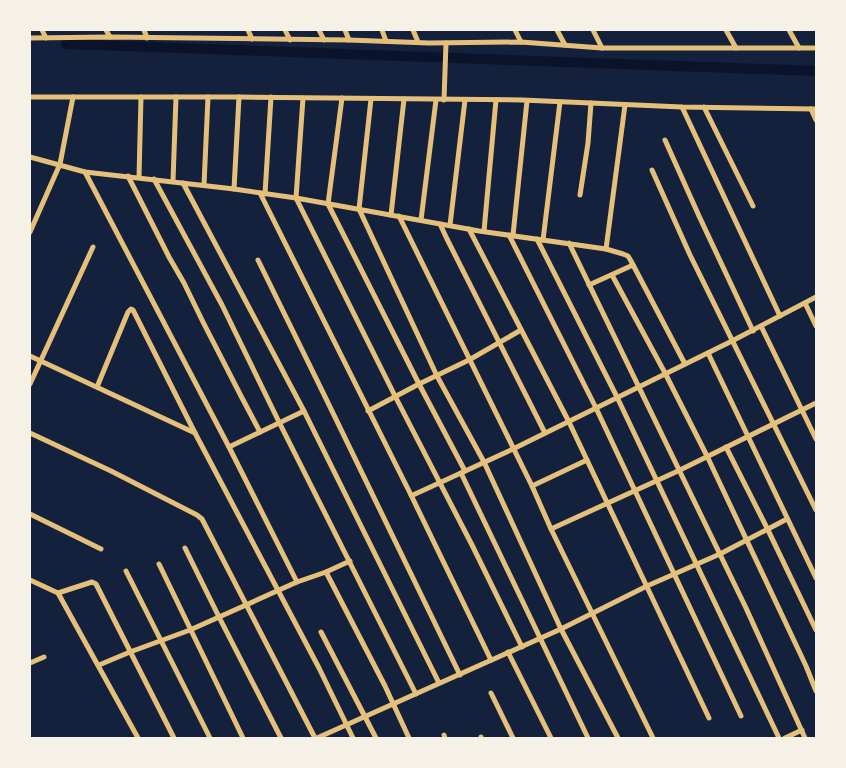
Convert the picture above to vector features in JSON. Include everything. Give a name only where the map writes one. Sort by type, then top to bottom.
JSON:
[{"type":"street","points":[[42,30],[46,38]]},
{"type":"street","points":[[106,30],[110,37]]},
{"type":"street","points":[[144,30],[147,38]]},
{"type":"street","points":[[248,30],[252,39]]},
{"type":"street","points":[[285,30],[290,40]]},
{"type":"street","points":[[319,30],[324,40]]},
{"type":"street","points":[[345,30],[349,40]]},
{"type":"street","points":[[382,30],[386,41]]},
{"type":"street","points":[[413,30],[418,42]]},
{"type":"street","points":[[516,30],[521,42]]},
{"type":"street","points":[[557,30],[565,45]]},
{"type":"street","points":[[593,30],[602,48]]},
{"type":"street","points":[[726,30],[736,48]]},
{"type":"street","points":[[789,30],[798,48]]},
{"type":"street","points":[[30,38],[110,37],[446,43],[521,42],[602,48],[816,48]]},
{"type":"street","points":[[444,100],[446,43]]},
{"type":"street","points":[[30,97],[271,97],[496,100],[682,107],[813,109],[816,120]]},
{"type":"street","points":[[30,232],[60,164],[74,97]]},
{"type":"street","points":[[138,178],[141,97]]},
{"type":"street","points":[[173,181],[176,97]]},
{"type":"street","points":[[204,185],[208,97]]},
{"type":"street","points":[[234,189],[239,97]]},
{"type":"street","points":[[271,97],[263,193],[368,411],[492,660]]},
{"type":"street","points":[[303,98],[296,198],[522,647]]},
{"type":"street","points":[[342,98],[328,204],[463,472],[588,738]]},
{"type":"street","points":[[371,99],[359,209],[437,376],[484,462],[561,629],[618,738]]},
{"type":"street","points":[[391,215],[404,99]]},
{"type":"street","points":[[421,220],[436,100]]},
{"type":"street","points":[[450,225],[465,100]]},
{"type":"street","points":[[484,231],[496,100]]},
{"type":"street","points":[[527,101],[511,235],[636,491],[741,716]]},
{"type":"street","points":[[560,102],[540,239],[779,738]]},
{"type":"street","points":[[580,195],[588,143],[591,104]]},
{"type":"street","points":[[606,249],[625,105]]},
{"type":"street","points":[[682,107],[780,316]]},
{"type":"street","points":[[704,107],[753,206]]},
{"type":"street","points":[[665,140],[753,330]]},
{"type":"street","points":[[30,157],[85,172],[173,181],[296,198],[469,229],[606,249],[624,254],[628,256],[633,265],[685,364]]},
{"type":"street","points":[[652,170],[690,255],[816,510]]},
{"type":"street","points":[[85,172],[230,447],[297,582]]},
{"type":"street","points":[[128,176],[260,432]]},
{"type":"street","points":[[154,179],[222,304],[279,422],[416,694]]},
{"type":"street","points":[[183,183],[304,411],[439,684]]},
{"type":"street","points":[[399,216],[653,738]]},
{"type":"street","points":[[440,224],[545,433]]},
{"type":"street","points":[[469,229],[569,422],[709,718]]},
{"type":"street","points":[[569,243],[720,554],[805,738]]},
{"type":"street","points":[[30,384],[92,247]]},
{"type":"street","points":[[258,260],[460,675]]},
{"type":"street","points":[[589,285],[633,265]]},
{"type":"street","points":[[612,275],[707,456],[816,691]]},
{"type":"street","points":[[411,495],[569,422],[665,373],[708,354],[816,297]]},
{"type":"street","points":[[805,303],[816,326]]},
{"type":"street","points":[[97,387],[128,312],[131,309],[319,668],[352,738]]},
{"type":"street","points":[[761,326],[816,439]]},
{"type":"street","points":[[368,411],[470,360],[521,330]]},
{"type":"street","points":[[708,354],[816,578]]},
{"type":"street","points":[[30,356],[195,433]]},
{"type":"street","points":[[551,529],[636,491],[816,403]]},
{"type":"street","points":[[230,447],[304,411]]},
{"type":"street","points":[[30,434],[110,470],[202,519],[316,738],[561,629],[674,573],[720,554],[787,519]]},
{"type":"street","points":[[726,446],[816,630]]},
{"type":"street","points":[[532,486],[587,460]]},
{"type":"street","points":[[30,514],[101,549]]},
{"type":"street","points":[[185,548],[281,738]]},
{"type":"street","points":[[99,665],[190,630],[297,582],[350,561]]},
{"type":"street","points":[[159,564],[243,738]]},
{"type":"street","points":[[126,571],[210,738]]},
{"type":"street","points":[[326,572],[394,704],[409,738]]},
{"type":"street","points":[[30,580],[58,593],[138,738]]},
{"type":"street","points":[[58,593],[92,582],[99,587],[174,738]]},
{"type":"street","points":[[321,632],[376,738]]},
{"type":"street","points":[[508,652],[551,738]]},
{"type":"street","points":[[30,663],[44,657]]},
{"type":"street","points":[[491,693],[513,738]]},
{"type":"street","points":[[785,738],[802,730]]},
{"type":"waterway","points":[[66,44],[816,71]]}]
